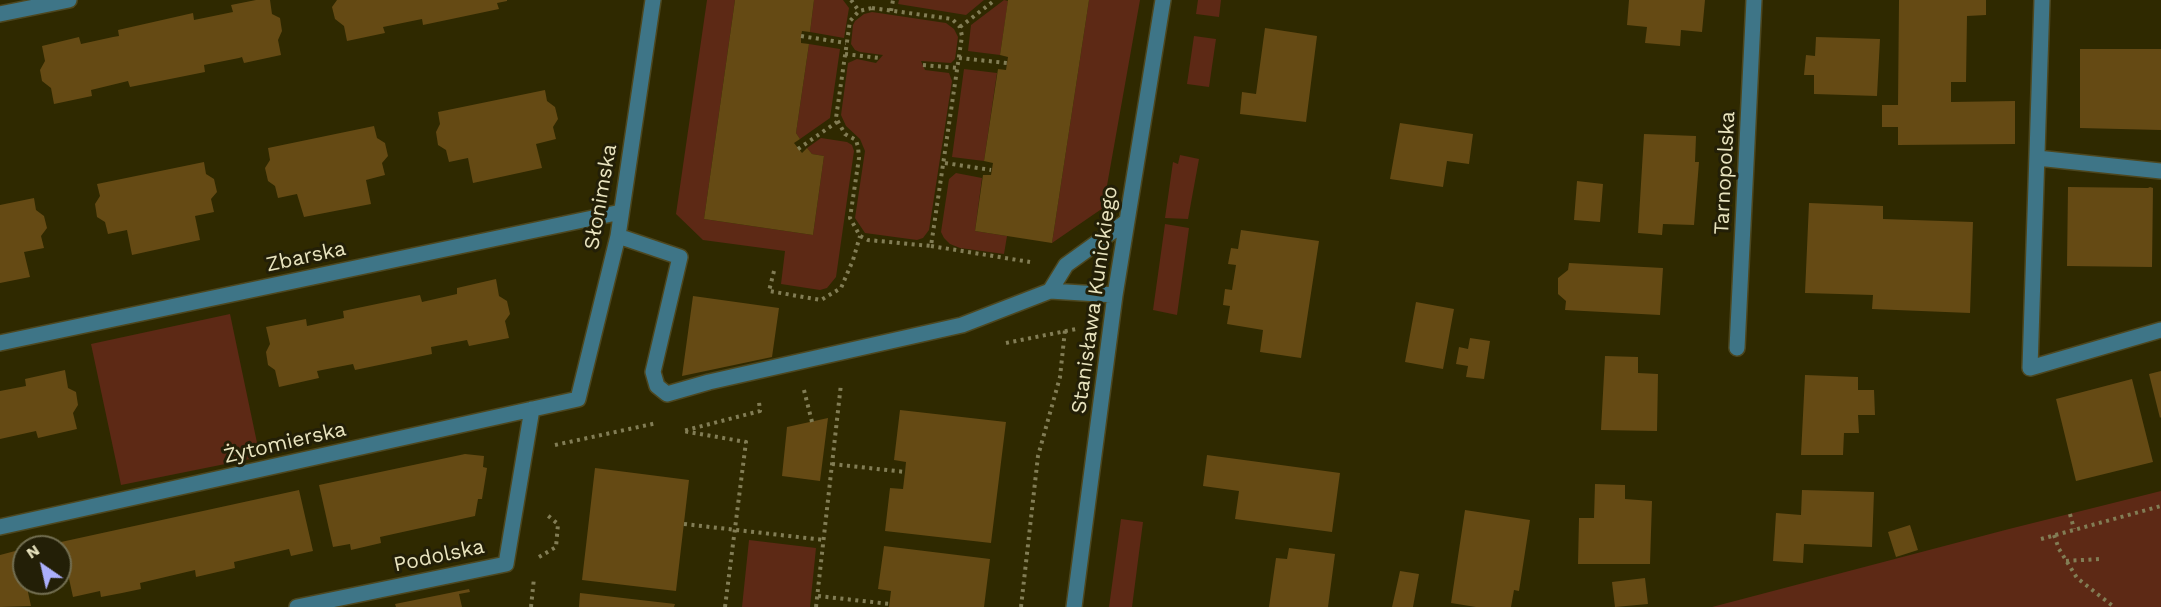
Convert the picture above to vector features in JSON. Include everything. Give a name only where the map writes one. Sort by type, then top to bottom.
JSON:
[{"type":"street","points":[[0,15],[69,0]]},
{"type":"street","name":"Słonimska","points":[[578,399],[618,236],[653,0]]},
{"type":"street","name":"Stanisława Kunickiego","points":[[1074,607],[1115,295],[1163,0]]},
{"type":"street","name":"Tarnopolska","points":[[1737,348],[1754,0]]},
{"type":"street","points":[[2042,0],[2030,368],[2161,330]]},
{"type":"street","points":[[2037,158],[2161,171]]},
{"type":"street","name":"Zbarska","points":[[0,343],[621,212]]},
{"type":"street","points":[[1050,291],[1066,265],[1127,221]]},
{"type":"street","points":[[618,236],[680,257],[653,372],[657,386],[667,394],[709,382],[962,325],[1050,291],[1115,295]]},
{"type":"street","name":"Żytomierska","points":[[0,528],[578,399]]},
{"type":"street","name":"Podolska","points":[[297,607],[506,564],[532,409]]},
{"type":"path","points":[[851,0],[859,11]]},
{"type":"path","points":[[891,10],[893,0]]},
{"type":"path","points":[[960,27],[995,0]]},
{"type":"path","points":[[931,246],[958,68],[962,36],[960,27],[952,19],[891,10],[859,11],[850,21],[837,122],[845,134],[856,140],[858,147],[859,158],[850,218],[860,236],[868,240],[931,246],[1000,258]]},
{"type":"path","points":[[801,36],[846,43]]},
{"type":"path","points":[[845,54],[879,58]]},
{"type":"path","points":[[959,58],[1007,63]]},
{"type":"path","points":[[923,65],[958,68]]},
{"type":"path","points":[[798,149],[837,122]]},
{"type":"path","points":[[945,164],[991,170]]},
{"type":"path","points":[[774,271],[769,291],[821,300],[841,288],[860,236]]},
{"type":"path","points":[[1021,607],[1038,456],[1060,377],[1067,330],[1076,329]]},
{"type":"path","points":[[816,607],[842,380],[832,382]]},
{"type":"path","points":[[793,392],[814,387]]},
{"type":"path","points":[[804,389],[812,422]]},
{"type":"path","points":[[725,607],[746,442],[684,431],[760,411],[758,399]]},
{"type":"path","points":[[553,445],[662,422]]},
{"type":"path","points":[[832,464],[905,472]]},
{"type":"path","points":[[2041,538],[2161,506]]},
{"type":"path","points":[[536,559],[556,547],[558,524],[542,510]]},
{"type":"path","points":[[2070,514],[2074,529]]},
{"type":"path","points":[[684,524],[824,540]]},
{"type":"path","points":[[2054,535],[2059,549],[2078,578],[2114,607]]},
{"type":"path","points":[[2066,561],[2099,558]]},
{"type":"path","points":[[531,607],[535,571]]},
{"type":"path","points":[[818,596],[890,604]]},
{"type":"shaded area","points":[[707,0],[735,0],[704,219],[813,235],[824,156],[812,154],[807,148],[821,138],[847,142],[852,145],[854,151],[836,277],[827,288],[820,290],[781,284],[785,251],[703,240],[676,214]]},
{"type":"shaded area","points":[[814,0],[843,0],[849,8],[844,38],[810,32]]},
{"type":"shaded area","points":[[899,0],[984,0],[966,15],[898,4]]},
{"type":"shaded area","points":[[1004,0],[1008,1],[1000,55],[968,51],[971,25]]},
{"type":"shaded area","points":[[1089,0],[1140,0],[1103,208],[1052,243]]},
{"type":"shaded area","points":[[1198,0],[1221,0],[1219,17],[1196,14]]},
{"type":"shaded area","points":[[872,12],[946,23],[954,29],[958,37],[955,59],[951,63],[921,61],[925,70],[949,73],[952,81],[929,230],[923,238],[917,240],[865,233],[855,218],[865,151],[860,139],[846,126],[841,115],[848,63],[857,59],[876,63],[883,55],[860,52],[855,50],[851,44],[855,21],[864,14]]},
{"type":"shaded area","points":[[1194,36],[1216,39],[1209,87],[1187,84]]},
{"type":"shaded area","points":[[809,44],[840,49],[830,118],[800,139],[796,133]]},
{"type":"shaded area","points":[[964,69],[997,73],[984,161],[952,157]]},
{"type":"shaded area","points":[[1180,155],[1199,159],[1188,219],[1165,218],[1173,162],[1178,164]]},
{"type":"shaded area","points":[[956,173],[982,178],[975,231],[1007,236],[1004,254],[960,248],[950,244],[944,238],[941,232],[949,179]]},
{"type":"shaded area","points":[[1165,224],[1189,228],[1177,315],[1153,310]]},
{"type":"shaded area","points":[[230,314],[260,457],[121,485],[91,344]]},
{"type":"shaded area","points":[[2161,491],[2161,607],[1712,607],[2009,529]]},
{"type":"shaded area","points":[[1121,519],[1143,522],[1132,607],[1109,607]]},
{"type":"shaded area","points":[[749,540],[816,548],[810,607],[742,607]]},
{"type":"building","points":[[270,0],[272,14],[280,18],[282,31],[278,40],[281,55],[244,63],[242,57],[204,65],[205,72],[130,87],[128,81],[91,90],[92,96],[54,104],[51,88],[42,81],[40,70],[45,61],[42,46],[79,37],[81,44],[119,36],[118,30],[193,13],[194,20],[233,12],[231,5]]},
{"type":"building","points":[[337,0],[507,1],[497,3],[499,9],[423,25],[422,19],[383,27],[385,33],[347,41],[344,26],[335,19],[332,7]]},
{"type":"building","points":[[735,0],[814,0],[810,32],[802,31],[801,36],[801,43],[809,44],[796,133],[800,139],[794,143],[802,153],[807,148],[812,154],[824,156],[813,235],[704,219]]},
{"type":"building","points":[[1008,0],[1089,0],[1052,243],[975,231],[983,175],[991,175],[993,163],[984,161],[998,69],[1006,70],[1008,57],[1000,55]]},
{"type":"building","points":[[1629,0],[1705,0],[1702,32],[1681,30],[1680,46],[1645,43],[1647,27],[1627,25]]},
{"type":"building","points":[[1899,0],[1986,0],[1986,15],[1967,16],[1966,82],[1951,82],[1951,102],[2015,101],[2015,144],[1898,145],[1898,127],[1882,127],[1882,105],[1898,105]]},
{"type":"building","points":[[1265,28],[1317,36],[1306,122],[1240,114],[1242,92],[1256,94]]},
{"type":"building","points":[[1816,37],[1880,39],[1877,96],[1814,94],[1814,75],[1804,75],[1806,55],[1815,56]]},
{"type":"building","points":[[2080,49],[2161,49],[2161,130],[2080,128]]},
{"type":"building","points":[[545,90],[547,101],[555,107],[558,119],[553,127],[556,139],[536,144],[542,168],[473,183],[468,158],[449,162],[446,150],[438,145],[436,132],[440,124],[438,112]]},
{"type":"building","points":[[1400,123],[1473,134],[1469,164],[1447,161],[1443,187],[1390,179]]},
{"type":"building","points":[[374,126],[377,138],[385,143],[388,156],[382,163],[385,175],[366,180],[371,204],[304,217],[297,194],[278,198],[275,186],[268,181],[265,168],[270,160],[268,148]]},
{"type":"building","points":[[1644,134],[1696,136],[1695,162],[1699,162],[1694,225],[1663,224],[1662,235],[1638,233]]},
{"type":"building","points":[[204,162],[206,174],[214,179],[217,192],[211,199],[214,212],[195,216],[200,240],[132,255],[127,230],[108,234],[105,222],[97,217],[95,204],[100,196],[97,184]]},
{"type":"building","points":[[1577,181],[1603,184],[1600,222],[1574,220]]},
{"type":"building","points":[[2068,187],[2153,188],[2152,267],[2067,266]]},
{"type":"building","points":[[34,198],[36,210],[44,216],[47,228],[41,236],[44,248],[24,252],[30,277],[0,283],[0,205]]},
{"type":"building","points":[[1809,203],[1883,206],[1883,219],[1973,222],[1970,313],[1872,309],[1873,295],[1805,293]]},
{"type":"building","points":[[1241,230],[1319,241],[1301,358],[1260,352],[1263,330],[1227,324],[1230,306],[1223,305],[1225,289],[1232,290],[1236,265],[1228,264],[1231,248],[1238,249]]},
{"type":"building","points":[[1569,263],[1663,268],[1660,315],[1565,310],[1566,301],[1558,294],[1558,278],[1568,270]]},
{"type":"building","points":[[496,279],[499,296],[507,301],[510,314],[505,321],[509,338],[469,346],[467,340],[431,347],[432,354],[355,370],[353,364],[317,371],[319,378],[279,387],[275,370],[268,365],[266,352],[270,344],[266,327],[306,319],[307,326],[344,318],[343,311],[420,295],[422,302],[457,294],[457,288]]},
{"type":"building","points":[[693,296],[779,308],[772,357],[682,376]]},
{"type":"building","points":[[1416,302],[1454,309],[1443,369],[1405,362]]},
{"type":"building","points":[[1470,338],[1490,341],[1484,379],[1466,377],[1468,366],[1456,364],[1459,347],[1468,349]]},
{"type":"building","points":[[1605,356],[1638,357],[1638,373],[1658,374],[1657,431],[1601,430]]},
{"type":"building","points":[[65,370],[68,388],[76,392],[78,405],[73,413],[77,429],[38,438],[36,431],[0,439],[0,391],[26,386],[25,379]]},
{"type":"building","points":[[2161,371],[2161,417],[2160,418],[2149,374]]},
{"type":"building","points":[[1805,375],[1858,377],[1858,390],[1874,390],[1875,415],[1858,415],[1859,433],[1844,433],[1843,455],[1801,455]]},
{"type":"building","points":[[2132,379],[2153,462],[2076,481],[2056,399]]},
{"type":"building","points":[[900,410],[1006,422],[991,543],[885,531],[890,488],[903,489],[906,462],[894,460]]},
{"type":"building","points":[[828,418],[820,481],[782,476],[787,427]]},
{"type":"building","points":[[465,454],[484,456],[483,467],[487,468],[482,499],[478,499],[475,516],[380,537],[381,543],[351,550],[350,544],[333,547],[319,485]]},
{"type":"building","points":[[1207,455],[1340,473],[1332,532],[1235,519],[1239,491],[1203,486]]},
{"type":"building","points":[[595,468],[689,480],[676,591],[582,580]]},
{"type":"building","points":[[1595,484],[1625,485],[1625,499],[1652,501],[1650,564],[1578,564],[1579,518],[1594,518]]},
{"type":"building","points":[[299,490],[313,551],[291,556],[289,549],[234,562],[235,568],[196,577],[195,570],[140,583],[141,589],[101,597],[100,591],[73,597],[72,540]]},
{"type":"building","points":[[1802,490],[1874,492],[1872,547],[1804,544],[1803,563],[1773,561],[1776,513],[1801,515]]},
{"type":"building","points":[[1465,510],[1530,520],[1519,591],[1514,590],[1511,607],[1476,607],[1451,603]]},
{"type":"building","points":[[1910,525],[1918,550],[1896,557],[1888,532]]},
{"type":"building","points":[[884,546],[990,559],[984,607],[889,607],[891,591],[878,589]]},
{"type":"building","points":[[1289,548],[1335,554],[1328,607],[1269,607],[1276,558],[1287,559]]},
{"type":"building","points":[[12,552],[12,595],[29,595],[31,606],[0,607],[0,555]]},
{"type":"building","points":[[1400,571],[1419,574],[1413,607],[1392,607]]},
{"type":"building","points":[[1645,578],[1648,604],[1615,607],[1612,582]]},
{"type":"building","points":[[469,589],[470,592],[459,594],[462,607],[396,607],[395,604]]},
{"type":"building","points":[[580,593],[675,604],[674,607],[579,607]]}]
